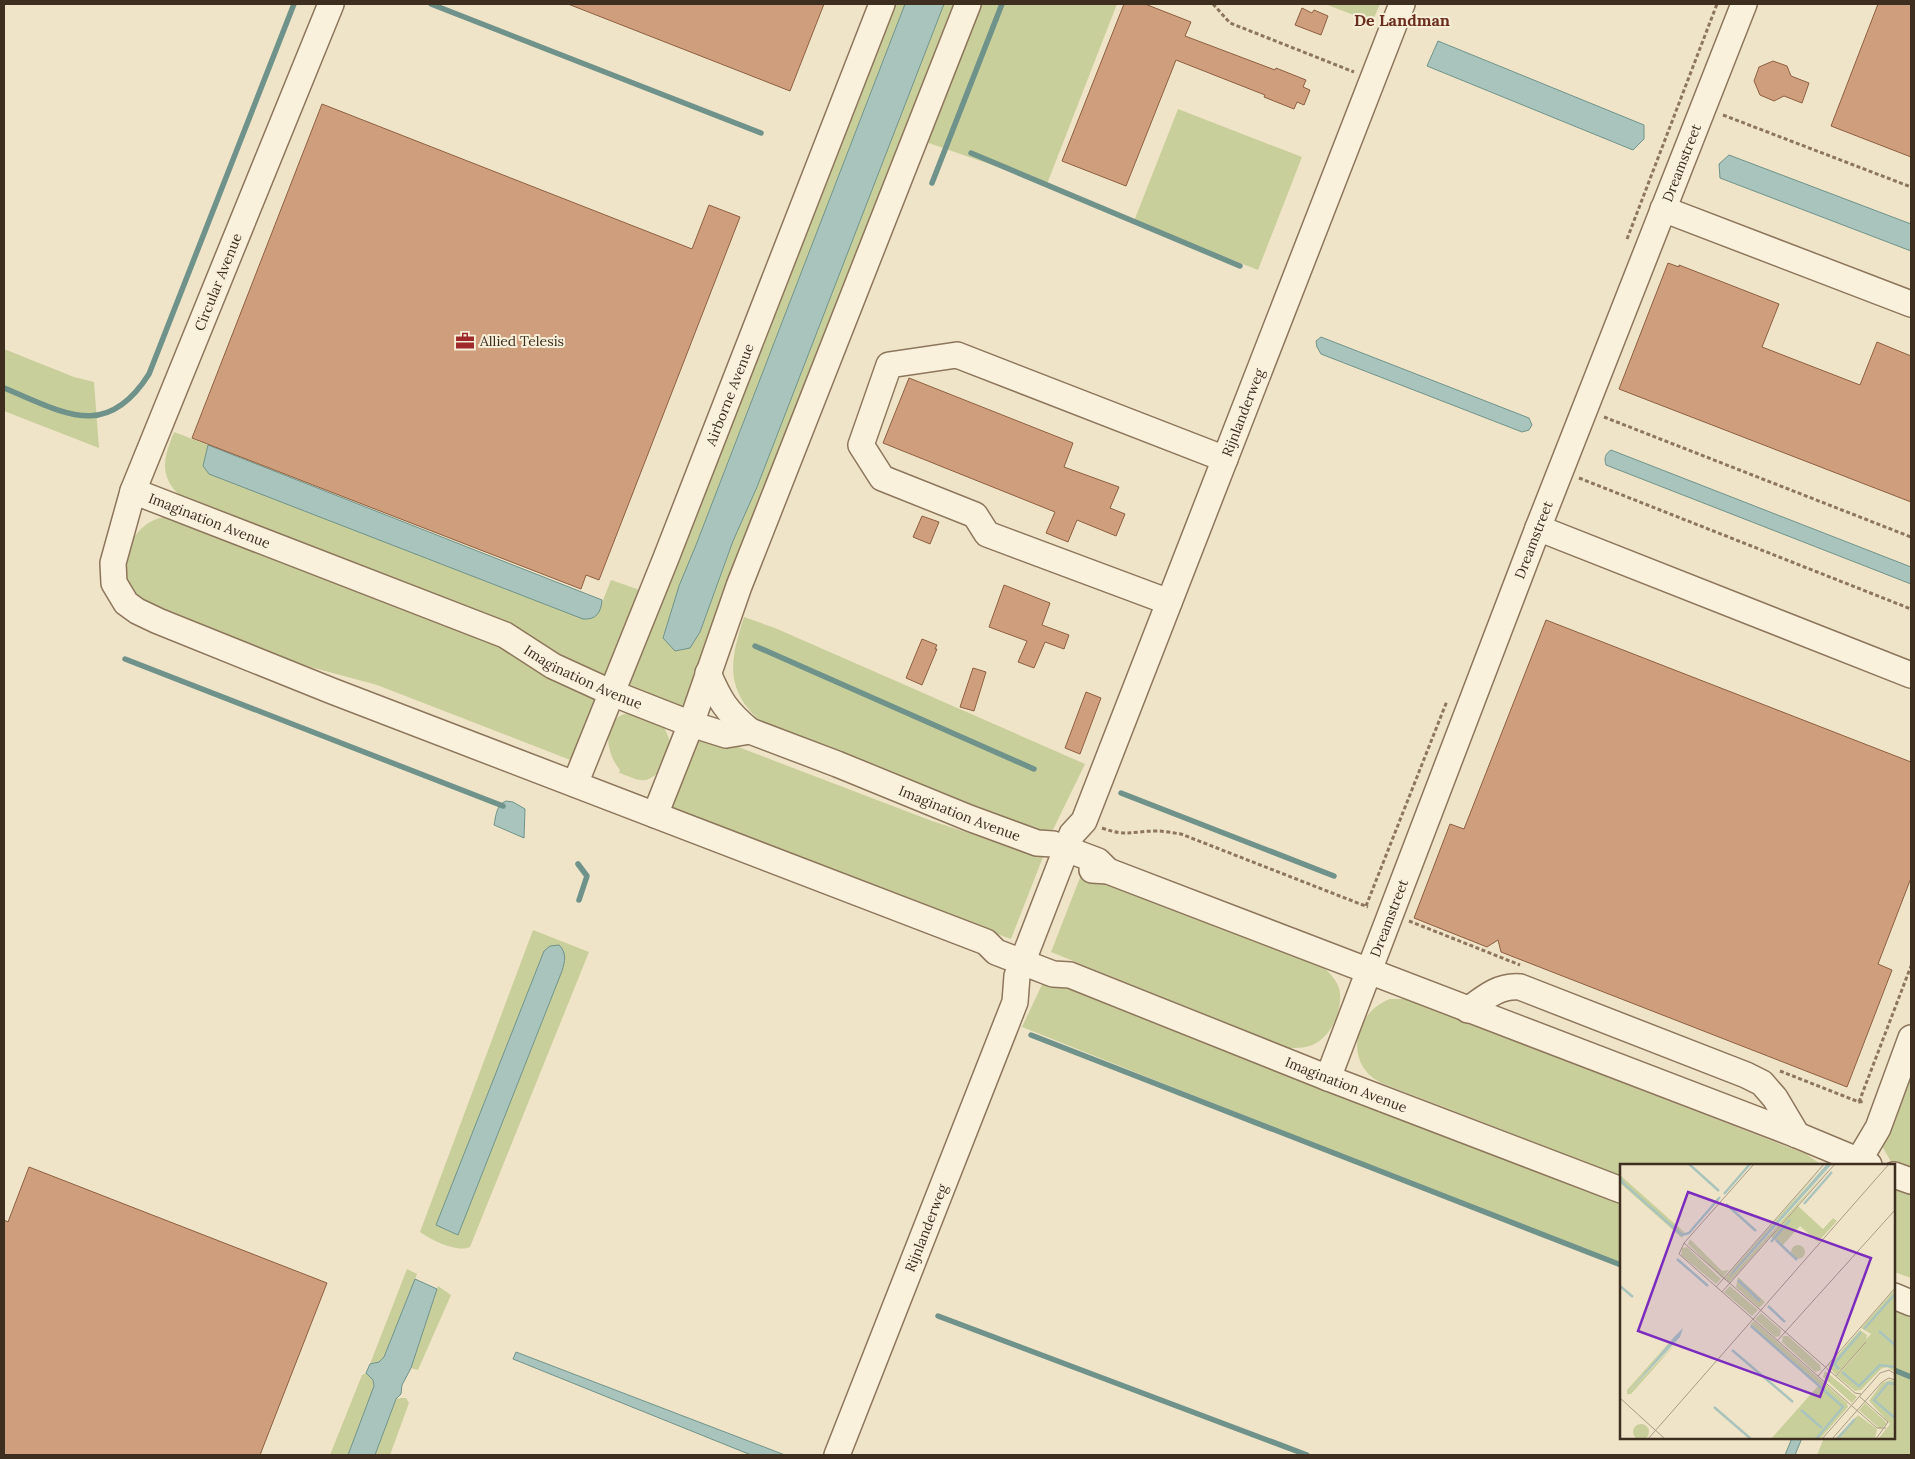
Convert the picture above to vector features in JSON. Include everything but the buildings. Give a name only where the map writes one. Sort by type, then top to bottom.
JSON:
[{"type":"street","name":"Circular Avenue","points":[[112,563],[133,491],[331,4]]},
{"type":"street","name":"Airborne Avenue","points":[[575,784],[666,558],[882,4]]},
{"type":"street","points":[[655,815],[691,724],[739,586],[968,4]]},
{"type":"street","name":"Rijnlanderweg","points":[[837,1455],[1015,1002],[1032,981],[1032,959],[1072,856],[1086,839],[1084,821],[1402,4]]},
{"type":"street","name":"Dreamstreet","points":[[1328,1078],[1560,470],[1744,4]]},
{"type":"street","points":[[1663,209],[1911,304]]},
{"type":"street","points":[[1169,602],[987,534],[975,515],[882,478],[861,445],[889,365],[957,355],[1225,459]]},
{"type":"street","name":"Imagination Avenue","points":[[133,491],[505,635],[554,666],[612,693],[691,724],[726,735],[750,730],[969,818],[1037,843],[1050,853],[1072,856],[1094,871],[1108,872],[1797,1135],[1861,1164]]},
{"type":"street","points":[[1538,528],[1911,675]]},
{"type":"street","name":"Imagination Avenue","points":[[112,563],[114,583],[126,603],[158,621],[986,942],[1001,940],[1054,974],[1070,975],[1328,1078],[1620,1190]]},
{"type":"street","points":[[708,673],[730,714],[750,730]]},
{"type":"street","points":[[1468,1010],[1499,989],[1510,986],[1520,987],[1762,1083],[1775,1098],[1797,1135]]},
{"type":"street","points":[[1861,1164],[1878,1128],[1911,1038]]},
{"type":"street","points":[[1895,1174],[1911,1181]]},
{"type":"street","points":[[1895,1296],[1911,1302]]},
{"type":"path","points":[[1213,4],[1230,23],[1360,74],[1372,81]]},
{"type":"path","points":[[1703,107],[1911,187]]},
{"type":"path","points":[[1584,409],[1911,537]]},
{"type":"path","points":[[1560,470],[1911,609]]},
{"type":"path","points":[[1084,821],[1118,833],[1132,834],[1158,831],[1181,834],[1523,966]]},
{"type":"path","points":[[1859,1102],[1911,966]]},
{"type":"path","points":[[1777,1069],[1859,1102],[1888,1097]]},
{"type":"green space","points":[[888,4],[905,4],[696,545],[700,632],[733,541],[757,487],[944,4],[962,4],[684,710],[624,690]]},
{"type":"green space","points":[[973,4],[1117,4],[1047,184],[920,140]]},
{"type":"green space","points":[[1325,4],[1380,4],[1372,22]]},
{"type":"green space","points":[[1178,109],[1302,157],[1258,270],[1134,221]]},
{"type":"green space","points":[[4,349],[74,377],[94,382],[99,448],[4,411]]},
{"type":"green space","points":[[174,432],[208,445],[203,466],[209,474],[413,552],[601,605],[611,580],[640,590],[604,683],[180,496],[168,481],[165,466]]},
{"type":"green space","points":[[163,517],[172,517],[508,646],[600,691],[573,761],[377,685],[303,665],[147,606],[135,597],[128,584],[125,571],[126,557],[138,532],[149,523]]},
{"type":"green space","points":[[744,617],[775,628],[1085,764],[1050,836],[761,722],[749,710],[741,698],[733,673],[733,660]]},
{"type":"green space","points":[[632,712],[662,724],[669,740],[670,751],[666,761],[655,775],[646,780],[636,779],[619,773],[620,770],[611,753],[609,744],[608,735],[610,727],[615,720],[622,715]]},
{"type":"green space","points":[[699,732],[932,821],[1043,857],[1011,939],[889,895],[672,810],[670,807]]},
{"type":"green space","points":[[1081,875],[1323,966],[1339,988],[1340,1003],[1332,1026],[1322,1039],[1313,1045],[1289,1048],[1051,952]]},
{"type":"green space","points":[[533,930],[589,952],[470,1247],[451,1247],[437,1242],[420,1232]],"holes":[[[544,951],[565,959],[562,971],[458,1235],[437,1225]]]},
{"type":"green space","points":[[1046,976],[1620,1200],[1620,1266],[1022,1027]]},
{"type":"green space","points":[[1390,999],[1406,999],[1806,1154],[1821,1164],[1620,1164],[1620,1176],[1384,1084],[1371,1076],[1362,1066],[1357,1040],[1367,1016],[1377,1006]]},
{"type":"green space","points":[[1911,1056],[1911,1171],[1895,1165],[1890,1160],[1882,1146],[1883,1129]]},
{"type":"green space","points":[[1895,1189],[1911,1195],[1911,1278],[1895,1272]]},
{"type":"green space","points":[[407,1269],[417,1274],[384,1357],[379,1362],[370,1364]]},
{"type":"green space","points":[[438,1286],[451,1295],[418,1370],[411,1368]]},
{"type":"green space","points":[[1895,1306],[1911,1313],[1911,1455],[1817,1455],[1824,1439],[1895,1439]]},
{"type":"green space","points":[[366,1373],[373,1380],[374,1386],[348,1455],[330,1455],[362,1375]]},
{"type":"green space","points":[[406,1398],[409,1403],[390,1455],[375,1455],[396,1399]]},
{"type":"water","points":[[905,4],[944,4],[757,487],[733,541],[700,632],[690,648],[675,651],[663,638],[679,586]]},
{"type":"water","points":[[1438,41],[1644,125],[1644,139],[1633,150],[1427,66]]},
{"type":"water","points":[[1729,155],[1911,224],[1911,251],[1720,178],[1719,164]]},
{"type":"water","points":[[1321,337],[1529,418],[1532,425],[1529,430],[1522,432],[1321,354],[1316,341]]},
{"type":"water","points":[[208,445],[602,600],[599,612],[594,617],[583,619],[209,474],[203,466]]},
{"type":"water","points":[[1611,450],[1911,567],[1911,584],[1606,465],[1607,453]]},
{"type":"water","points":[[506,801],[513,802],[525,809],[524,838],[494,825],[498,808]]},
{"type":"water","points":[[559,945],[565,957],[562,971],[458,1235],[436,1225],[544,951],[550,946]]},
{"type":"water","points":[[415,1279],[437,1289],[411,1368],[402,1385],[401,1394],[396,1399],[375,1455],[348,1455],[374,1386],[373,1380],[366,1373],[370,1364],[379,1362],[384,1357]]},
{"type":"water","points":[[516,1352],[785,1455],[751,1455],[513,1359]]},
{"type":"water","points":[[1792,1439],[1802,1439],[1795,1455],[1785,1455]]},
{"type":"waterway","points":[[4,388],[64,412],[82,416],[100,415],[116,408],[133,395],[149,374],[294,4]]},
{"type":"waterway","points":[[431,4],[761,133]]},
{"type":"waterway","points":[[932,183],[1002,4]]},
{"type":"waterway","points":[[971,153],[1240,266]]},
{"type":"waterway","points":[[755,646],[1034,769]]},
{"type":"waterway","points":[[125,659],[503,806]]},
{"type":"waterway","points":[[1121,793],[1334,876]]},
{"type":"waterway","points":[[578,864],[587,876],[579,900]]},
{"type":"waterway","points":[[1031,1035],[1620,1265]]},
{"type":"waterway","points":[[938,1316],[1307,1455]]},
{"type":"waterway","points":[[1895,1370],[1911,1377]]},
{"type":"place","name":"Allied Telesis","points":[[465,341]]},
{"type":"district","name":"De Landman","points":[[1402,20]]}]
